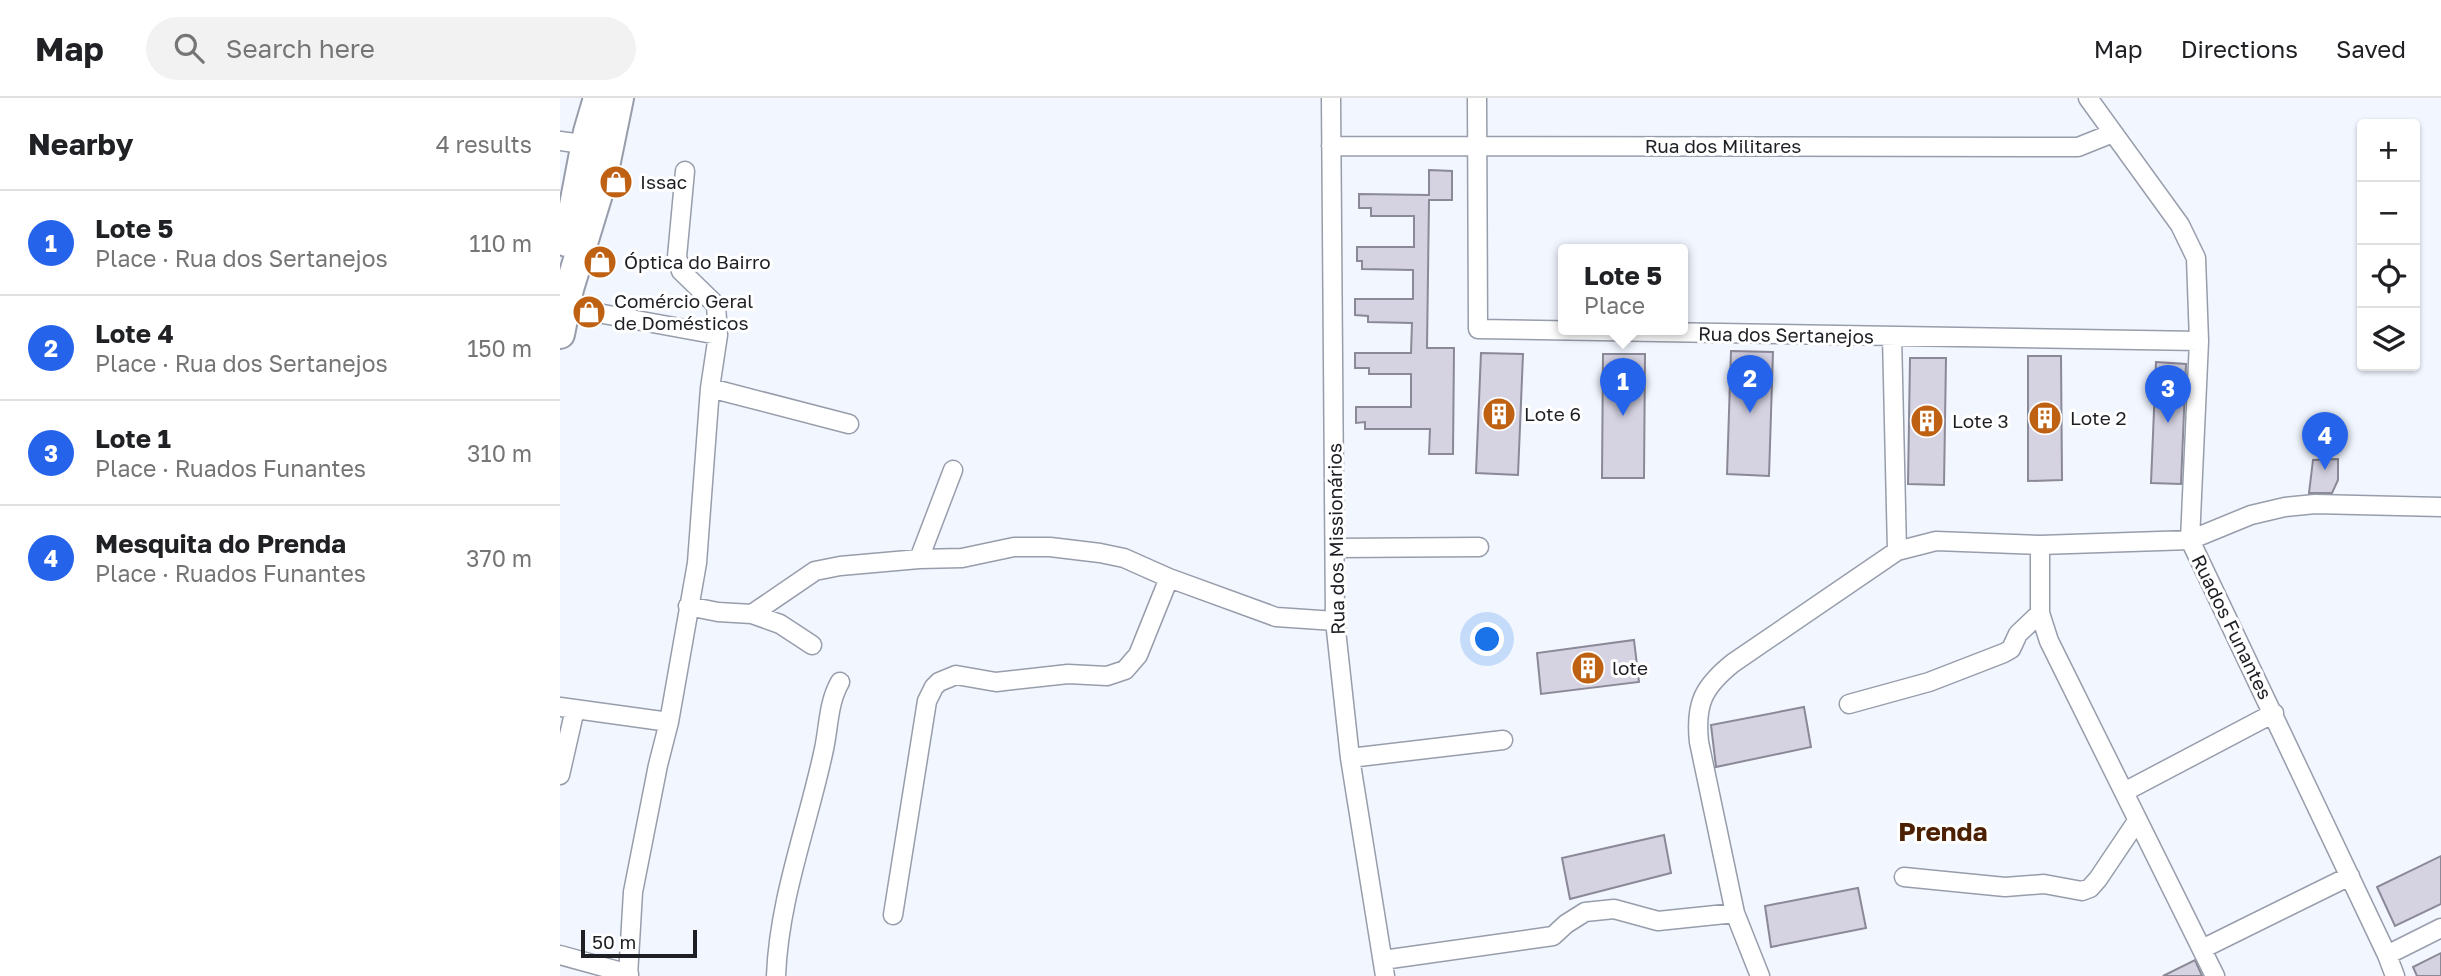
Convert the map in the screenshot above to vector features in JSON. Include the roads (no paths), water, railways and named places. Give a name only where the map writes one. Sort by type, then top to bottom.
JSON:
[{"type":"main road","points":[[560,252],[568,142],[584,98]]},
{"type":"main road","points":[[564,301],[588,132],[608,104]]},
{"type":"street","name":"Rua dos Missionários","points":[[1331,98],[1335,621],[1350,758],[1384,968]]},
{"type":"street","name":"Rua dos Sertanejos","points":[[1477,98],[1478,329],[1558,330]]},
{"type":"street","name":"Ruados Funantes","points":[[2088,98],[2180,225],[2196,258],[2199,341],[2190,540],[2274,713],[2395,976]]},
{"type":"street","name":"Rua dos Militares","points":[[1331,146],[2078,147],[2113,133]]},
{"type":"street","points":[[560,955],[629,975],[633,892],[669,722],[697,563],[710,388],[718,335],[716,306],[679,267],[677,257],[685,171]]},
{"type":"street","points":[[564,301],[718,335]]},
{"type":"street","name":"Rua dos Sertanejos","points":[[1688,333],[2199,341]]},
{"type":"street","points":[[1892,336],[1897,551]]},
{"type":"street","points":[[710,388],[849,425]]},
{"type":"street","points":[[919,559],[953,470]]},
{"type":"street","points":[[1760,976],[1735,913],[1699,742],[1697,721],[1700,702],[1706,691],[1717,676],[1733,663],[1897,551],[1936,541],[2040,545],[2190,540],[2251,514],[2285,507],[2315,504],[2441,507]]},
{"type":"street","points":[[2040,545],[2040,613],[2057,659],[2215,976]]},
{"type":"street","points":[[752,614],[816,571],[840,566],[962,558],[1014,547],[1051,547],[1124,558],[1253,611],[1276,617],[1335,621]]},
{"type":"street","points":[[1336,548],[1479,547]]},
{"type":"street","points":[[893,915],[927,701],[934,687],[956,675],[996,682],[1068,674],[1107,676],[1125,670],[1138,655],[1169,578]]},
{"type":"street","points":[[688,606],[718,612],[752,614],[780,624],[812,645]]},
{"type":"street","points":[[1849,704],[1929,682],[2004,653],[2011,649],[2018,634],[2040,613]]},
{"type":"street","points":[[776,976],[777,953],[799,843],[825,747],[833,694],[840,681]]},
{"type":"street","points":[[560,775],[567,708],[669,722]]},
{"type":"street","points":[[2124,792],[2274,713]]},
{"type":"street","points":[[1350,758],[1503,740]]},
{"type":"street","points":[[1904,877],[2005,887],[2044,884],[2082,891],[2090,888],[2098,879],[2137,821]]},
{"type":"street","points":[[2202,949],[2350,876]]},
{"type":"street","points":[[1384,968],[1553,936],[1585,912],[1614,909],[1658,921],[1735,913]]},
{"type":"street","points":[[2387,955],[2441,928]]},
{"type":"place","name":"Issac","points":[[616,182]]},
{"type":"place","name":"Óptica do Bairro","points":[[600,262]]},
{"type":"place","name":"Comércio Geral de Domésticos","points":[[589,312]]},
{"type":"place","name":"Lote 4","points":[[1750,413]]},
{"type":"place","name":"Lote 6","points":[[1499,414]]},
{"type":"place","name":"Lote 5","points":[[1623,416]]},
{"type":"place","name":"Lote 2","points":[[2045,418]]},
{"type":"place","name":"Lote 3","points":[[1927,421]]},
{"type":"place","name":"Lote 1","points":[[2168,423]]},
{"type":"place","name":"Mesquita do Prenda","points":[[2325,470]]},
{"type":"place","name":"lote","points":[[1588,668]]},
{"type":"district","name":"Prenda","points":[[1943,832]]}]
